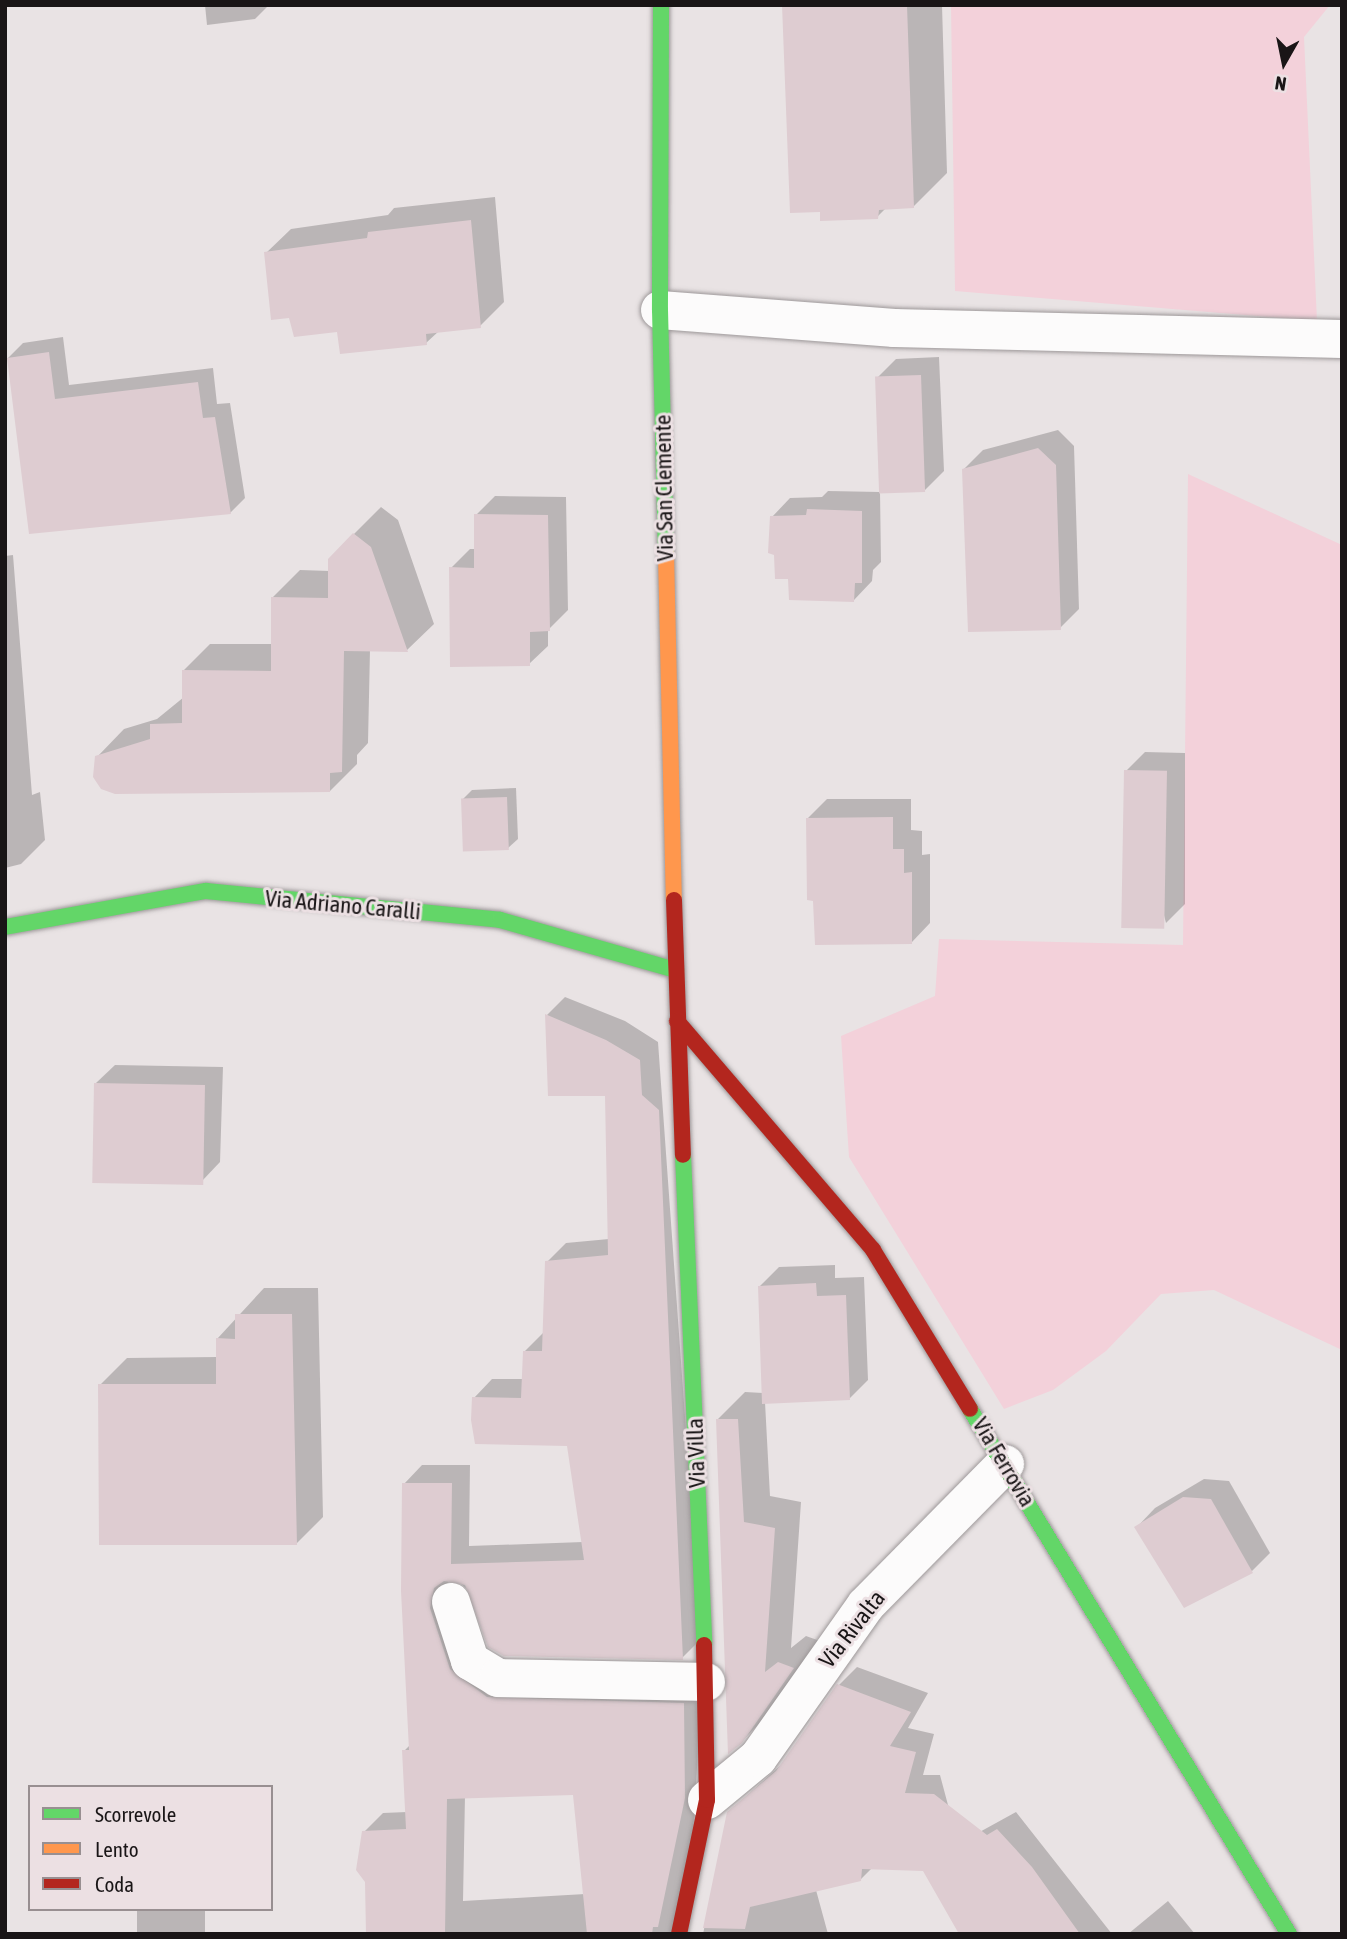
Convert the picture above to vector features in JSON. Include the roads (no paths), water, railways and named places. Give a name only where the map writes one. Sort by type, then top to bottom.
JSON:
[{"type":"street","name":"Via San Clemente","points":[[661,5],[660,310],[676,970]]},
{"type":"street","points":[[660,310],[894,328],[1342,339]]},
{"type":"street","name":"Via Adriano Caralli","points":[[5,927],[206,891],[500,920],[676,970]]},
{"type":"street","name":"Via Villa","points":[[676,970],[706,1682],[707,1800],[680,1934]]},
{"type":"street","name":"Via Ferrovia","points":[[677,1021],[873,1250],[1289,1934]]},
{"type":"street","name":"Via Rivalta","points":[[707,1800],[758,1758],[866,1605],[1005,1464]]},
{"type":"street","points":[[451,1602],[470,1661],[498,1678],[706,1682]]}]
